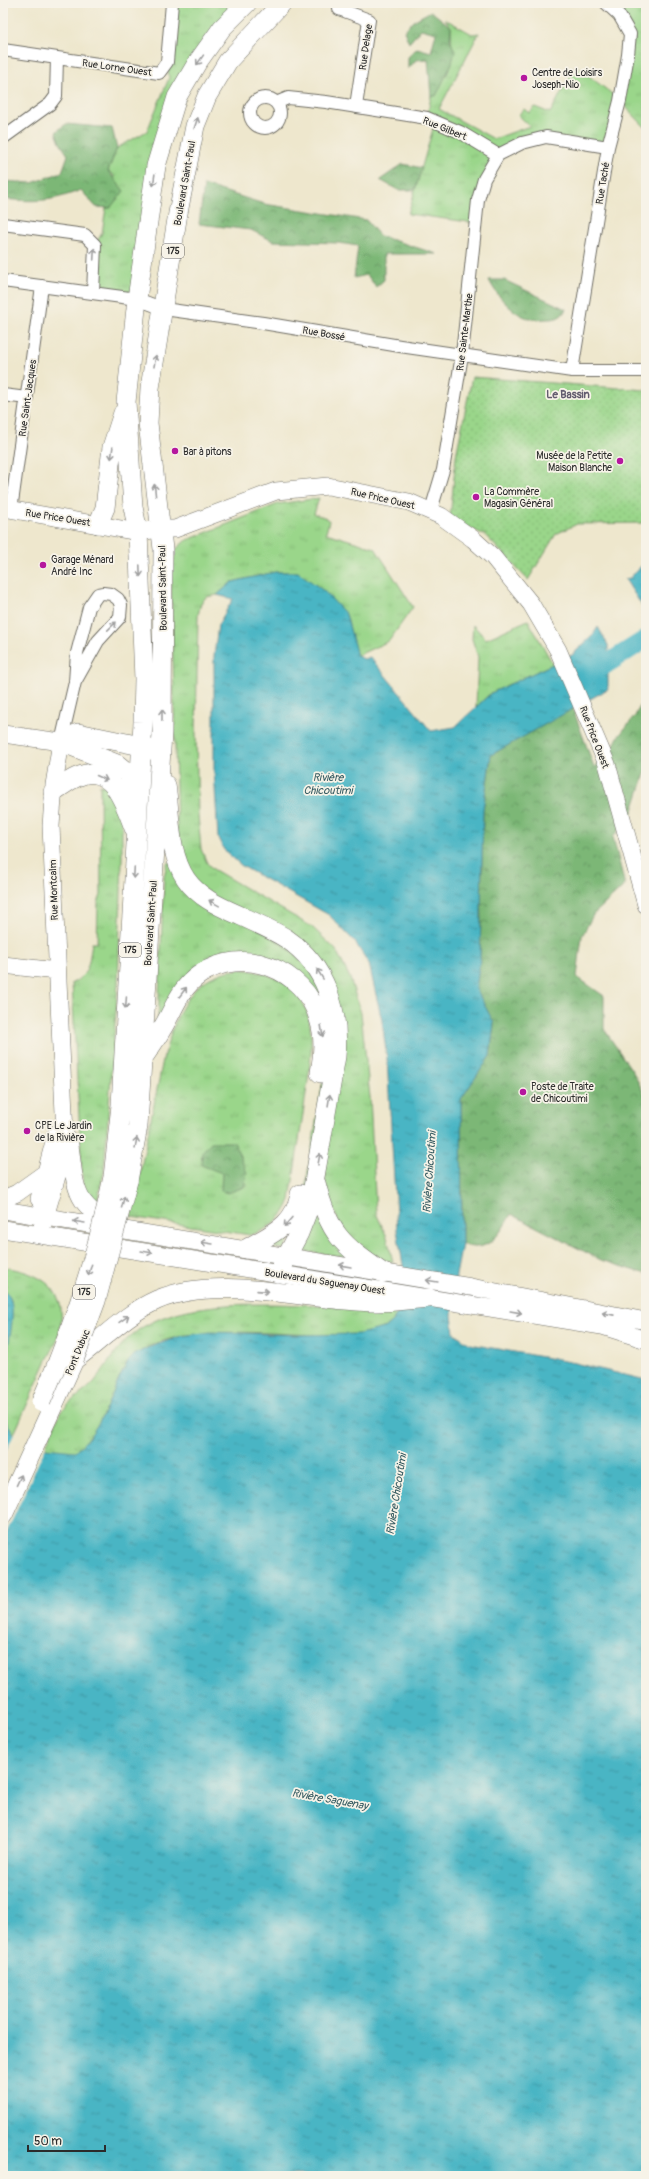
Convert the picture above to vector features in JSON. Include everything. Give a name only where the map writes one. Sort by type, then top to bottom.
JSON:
[{"type":"main road","points":[[222,28],[239,3]]},
{"type":"main road","name":"Boulevard Saint-Paul","points":[[120,1179],[120,1111],[139,791],[144,679],[138,532],[133,507],[126,402],[137,299],[156,166],[177,97],[197,63],[222,28],[247,3]]},
{"type":"main road","name":"Boulevard Saint-Paul","points":[[120,1179],[137,1139],[161,754],[162,549],[148,423],[150,388],[164,309],[178,213],[195,126],[207,96],[228,62],[282,3]]},
{"type":"main road","points":[[98,524],[105,508],[112,447],[126,402]]},
{"type":"main road","name":"Rue Price Ouest","points":[[7,509],[138,532],[159,529],[175,529],[276,491],[328,486],[410,502],[431,510],[473,539],[493,557],[532,604],[558,650],[607,764],[646,905]]},
{"type":"main road","points":[[3,734],[61,742],[117,764],[128,773],[139,791]]},
{"type":"main road","points":[[61,742],[78,734],[141,746],[161,754],[170,811],[174,851],[186,880],[198,892],[213,903],[271,930],[293,944],[315,967],[332,1000],[336,1018],[337,1040],[316,1180],[303,1225],[278,1273]]},
{"type":"main road","name":"Rue Montcalm","points":[[40,1216],[62,1161],[66,1121],[56,971],[51,826],[53,792],[61,742]]},
{"type":"main road","points":[[53,792],[80,776],[94,775],[104,778],[119,792],[136,834]]},
{"type":"main road","points":[[143,1058],[184,990],[200,975],[219,965],[246,961],[273,967],[294,980],[314,1006],[322,1029],[323,1054],[298,1204],[294,1214],[284,1226],[246,1249]]},
{"type":"main road","points":[[3,965],[56,971]]},
{"type":"main road","name":"Rue Montcalm","points":[[36,1235],[45,1174],[64,1101]]},
{"type":"main road","points":[[66,1121],[80,1197],[90,1209],[114,1228]]},
{"type":"main road","points":[[3,1199],[17,1193],[45,1174]]},
{"type":"main road","name":"Pont Dubuc","points":[[3,1516],[74,1360],[98,1294],[120,1179]]},
{"type":"main road","name":"Pont Dubuc","points":[[3,1484],[41,1402],[75,1318],[99,1239],[120,1179]]},
{"type":"main road","points":[[316,1180],[324,1212],[336,1235],[354,1253],[380,1288]]},
{"type":"main road","name":"Boulevard du Saguenay Ouest","points":[[3,1210],[288,1256],[380,1288]]},
{"type":"main road","name":"Boulevard du Saguenay Ouest","points":[[3,1229],[380,1288],[471,1287],[646,1321]]},
{"type":"main road","points":[[74,1360],[95,1345],[122,1320],[151,1303],[183,1292],[224,1290],[282,1293],[380,1288],[429,1298],[602,1326],[646,1340]]},
{"type":"street","name":"Rue Lorne Ouest","points":[[3,50],[159,73],[167,62],[172,3]]},
{"type":"street","name":"Rue Taché","points":[[572,371],[608,147],[620,101],[630,34],[619,15],[606,3]]},
{"type":"street","name":"Rue Delage","points":[[339,9],[369,20],[356,106]]},
{"type":"street","points":[[3,138],[50,104],[56,96],[57,58]]},
{"type":"street","name":"Rue Gilbert","points":[[276,103],[288,98],[356,106],[402,116],[427,118],[460,132],[498,155]]},
{"type":"street","points":[[498,155],[522,143],[546,137],[608,147]]},
{"type":"street","name":"Rue Sainte-Marthe","points":[[431,510],[443,470],[462,355],[478,200],[484,179],[498,155]]},
{"type":"street","points":[[3,224],[86,235],[95,245],[93,293]]},
{"type":"street","name":"Rue Bossé","points":[[3,281],[137,299],[164,309],[263,322],[462,355],[572,371],[646,371]]},
{"type":"street","name":"Rue Saint-Jacques","points":[[7,509],[26,398],[42,286]]},
{"type":"street","points":[[3,395],[26,398]]},
{"type":"street","name":"Rue Montcalm","points":[[61,742],[75,682],[77,653],[89,607],[98,594],[111,594],[118,599],[121,605],[120,617],[98,641],[75,682]]},
{"type":"green space","points":[[172,3],[247,3],[177,97],[137,299],[93,293],[95,245],[102,233],[106,208],[110,208],[114,176],[108,171],[117,148],[147,131],[169,78],[167,62]]},
{"type":"green space","points":[[606,3],[646,3],[646,128],[620,101],[608,147],[546,137],[498,155],[484,179],[476,223],[408,214],[435,122],[427,118],[431,96],[436,95],[452,63],[451,27],[445,19],[472,34],[479,33],[439,109],[494,139],[530,126],[518,115],[524,109],[529,113],[535,107],[550,113],[576,66],[620,100],[630,34]]},
{"type":"green space","points":[[431,11],[451,27],[450,40],[455,51],[452,63],[436,96],[431,96],[428,59],[416,60],[408,69],[408,57],[417,48],[431,52],[436,33],[421,29],[409,43],[404,31],[413,21]]},
{"type":"green space","points":[[66,124],[112,128],[117,148],[108,171],[124,191],[110,208],[96,207],[81,190],[52,199],[24,201],[3,199],[3,181],[32,183],[62,172],[68,155],[60,143],[56,132]]},
{"type":"green space","points":[[403,164],[422,168],[415,190],[398,190],[380,180]]},
{"type":"green space","points":[[204,185],[264,204],[366,220],[380,236],[437,254],[384,254],[384,280],[376,287],[367,275],[354,278],[358,246],[339,243],[273,241],[251,230],[199,224]]},
{"type":"green space","points":[[489,280],[504,280],[566,309],[561,316],[554,319],[532,319],[525,317],[506,304],[496,292]]},
{"type":"green space","points":[[472,377],[646,390],[646,523],[577,524],[556,534],[528,580],[485,535],[450,519],[456,456]]},
{"type":"green space","points":[[319,498],[314,514],[327,518],[329,521],[326,533],[375,548],[413,607],[389,641],[356,656],[346,614],[297,572],[275,572],[232,582],[217,595],[206,597],[201,603],[198,615],[196,733],[198,815],[201,849],[207,863],[213,869],[312,927],[336,950],[350,978],[361,1013],[370,1097],[376,1213],[387,1237],[393,1262],[374,1258],[344,1235],[325,1189],[329,978],[195,883],[177,831],[171,574],[176,549],[185,541],[278,504]]},
{"type":"green space","points":[[528,620],[553,664],[491,693],[476,707],[478,657],[472,639],[473,625],[486,639]]},
{"type":"green space","points":[[645,696],[646,771],[631,816],[613,837],[625,885],[593,915],[582,936],[577,977],[604,996],[604,1029],[633,1072],[646,1097],[646,1274],[601,1260],[511,1214],[498,1235],[486,1245],[471,1247],[462,1244],[461,1099],[490,1056],[494,1024],[476,989],[480,959],[483,810],[491,755],[529,732],[569,698],[594,767],[608,757],[618,737],[635,716]]},
{"type":"green space","points":[[100,785],[107,786],[122,818],[122,858],[118,983],[104,1171],[96,1207],[85,1195],[82,1174],[72,983],[82,976],[88,966],[92,943],[97,943],[98,903],[101,895]]},
{"type":"green space","points":[[170,862],[183,885],[202,903],[262,931],[293,952],[316,979],[329,1012],[331,1049],[305,1204],[284,1249],[267,1247],[268,1243],[286,1232],[295,1221],[303,1201],[328,1050],[325,1016],[314,992],[301,978],[285,966],[266,959],[247,956],[227,957],[208,963],[190,974],[180,984],[158,1021],[164,877],[167,863]]},
{"type":"green space","points":[[240,969],[268,975],[288,986],[301,1000],[308,1017],[311,1037],[308,1083],[290,1200],[287,1207],[279,1218],[269,1227],[250,1235],[131,1217],[163,1060],[175,1021],[188,998],[207,980],[224,972]]},
{"type":"green space","points":[[211,1142],[234,1142],[247,1173],[244,1187],[228,1193],[221,1191],[222,1173],[201,1165],[202,1152]]},
{"type":"green space","points":[[314,1206],[346,1257],[300,1251]]},
{"type":"green space","points":[[3,1267],[30,1274],[41,1279],[50,1286],[60,1305],[61,1318],[57,1341],[14,1434],[3,1417],[3,1362],[8,1344],[12,1318],[11,1300],[3,1288]]},
{"type":"green space","points":[[224,1305],[325,1305],[399,1311],[393,1320],[379,1330],[350,1335],[223,1332],[194,1334],[168,1339],[146,1348],[128,1362],[105,1411],[91,1436],[83,1446],[73,1452],[45,1448],[64,1408],[95,1381],[117,1350],[127,1339],[152,1322],[175,1313]]},
{"type":"water","points":[[646,561],[646,612],[625,579],[630,578]]},
{"type":"water","name":"Rivière Saguenay","points":[[275,572],[298,572],[324,591],[346,614],[357,656],[364,659],[370,657],[431,731],[455,727],[491,693],[572,655],[592,636],[598,627],[608,645],[608,689],[491,755],[483,810],[480,959],[476,989],[494,1023],[490,1056],[461,1099],[462,1244],[456,1275],[452,1315],[454,1333],[470,1344],[570,1362],[646,1380],[646,2176],[3,2176],[3,1417],[14,1434],[45,1448],[75,1451],[85,1442],[100,1421],[128,1362],[134,1355],[145,1349],[181,1336],[210,1332],[298,1335],[359,1334],[384,1328],[392,1321],[399,1311],[403,1265],[397,1230],[387,1059],[382,1021],[369,964],[355,942],[329,915],[242,866],[224,850],[218,838],[214,771],[214,656],[218,625],[233,599],[217,595],[232,582]]},
{"type":"water","points":[[3,1288],[10,1299],[12,1307],[12,1323],[3,1362]]},
{"type":"pier","points":[[15,1432],[46,1446],[3,1540],[3,1458]]},
{"type":"waterway","name":"Rivière Chicoutimi","points":[[586,677],[646,639]]},
{"type":"place","name":"Centre de Loisirs Joseph-Nio","points":[[524,78]]},
{"type":"place","name":"Bar à pitons","points":[[175,451]]},
{"type":"place","name":"Musée de la Petite Maison Blanche","points":[[620,461]]},
{"type":"place","name":"La Commère Magasin Général","points":[[476,497]]},
{"type":"place","name":"Garage Ménard André Inc","points":[[43,565]]},
{"type":"place","name":"Poste de Traite de Chicoutimi","points":[[523,1092]]},
{"type":"place","name":"CPE Le Jardin de la Rivière","points":[[27,1131]]},
{"type":"district","name":"Le Bassin","points":[[568,394]]}]
